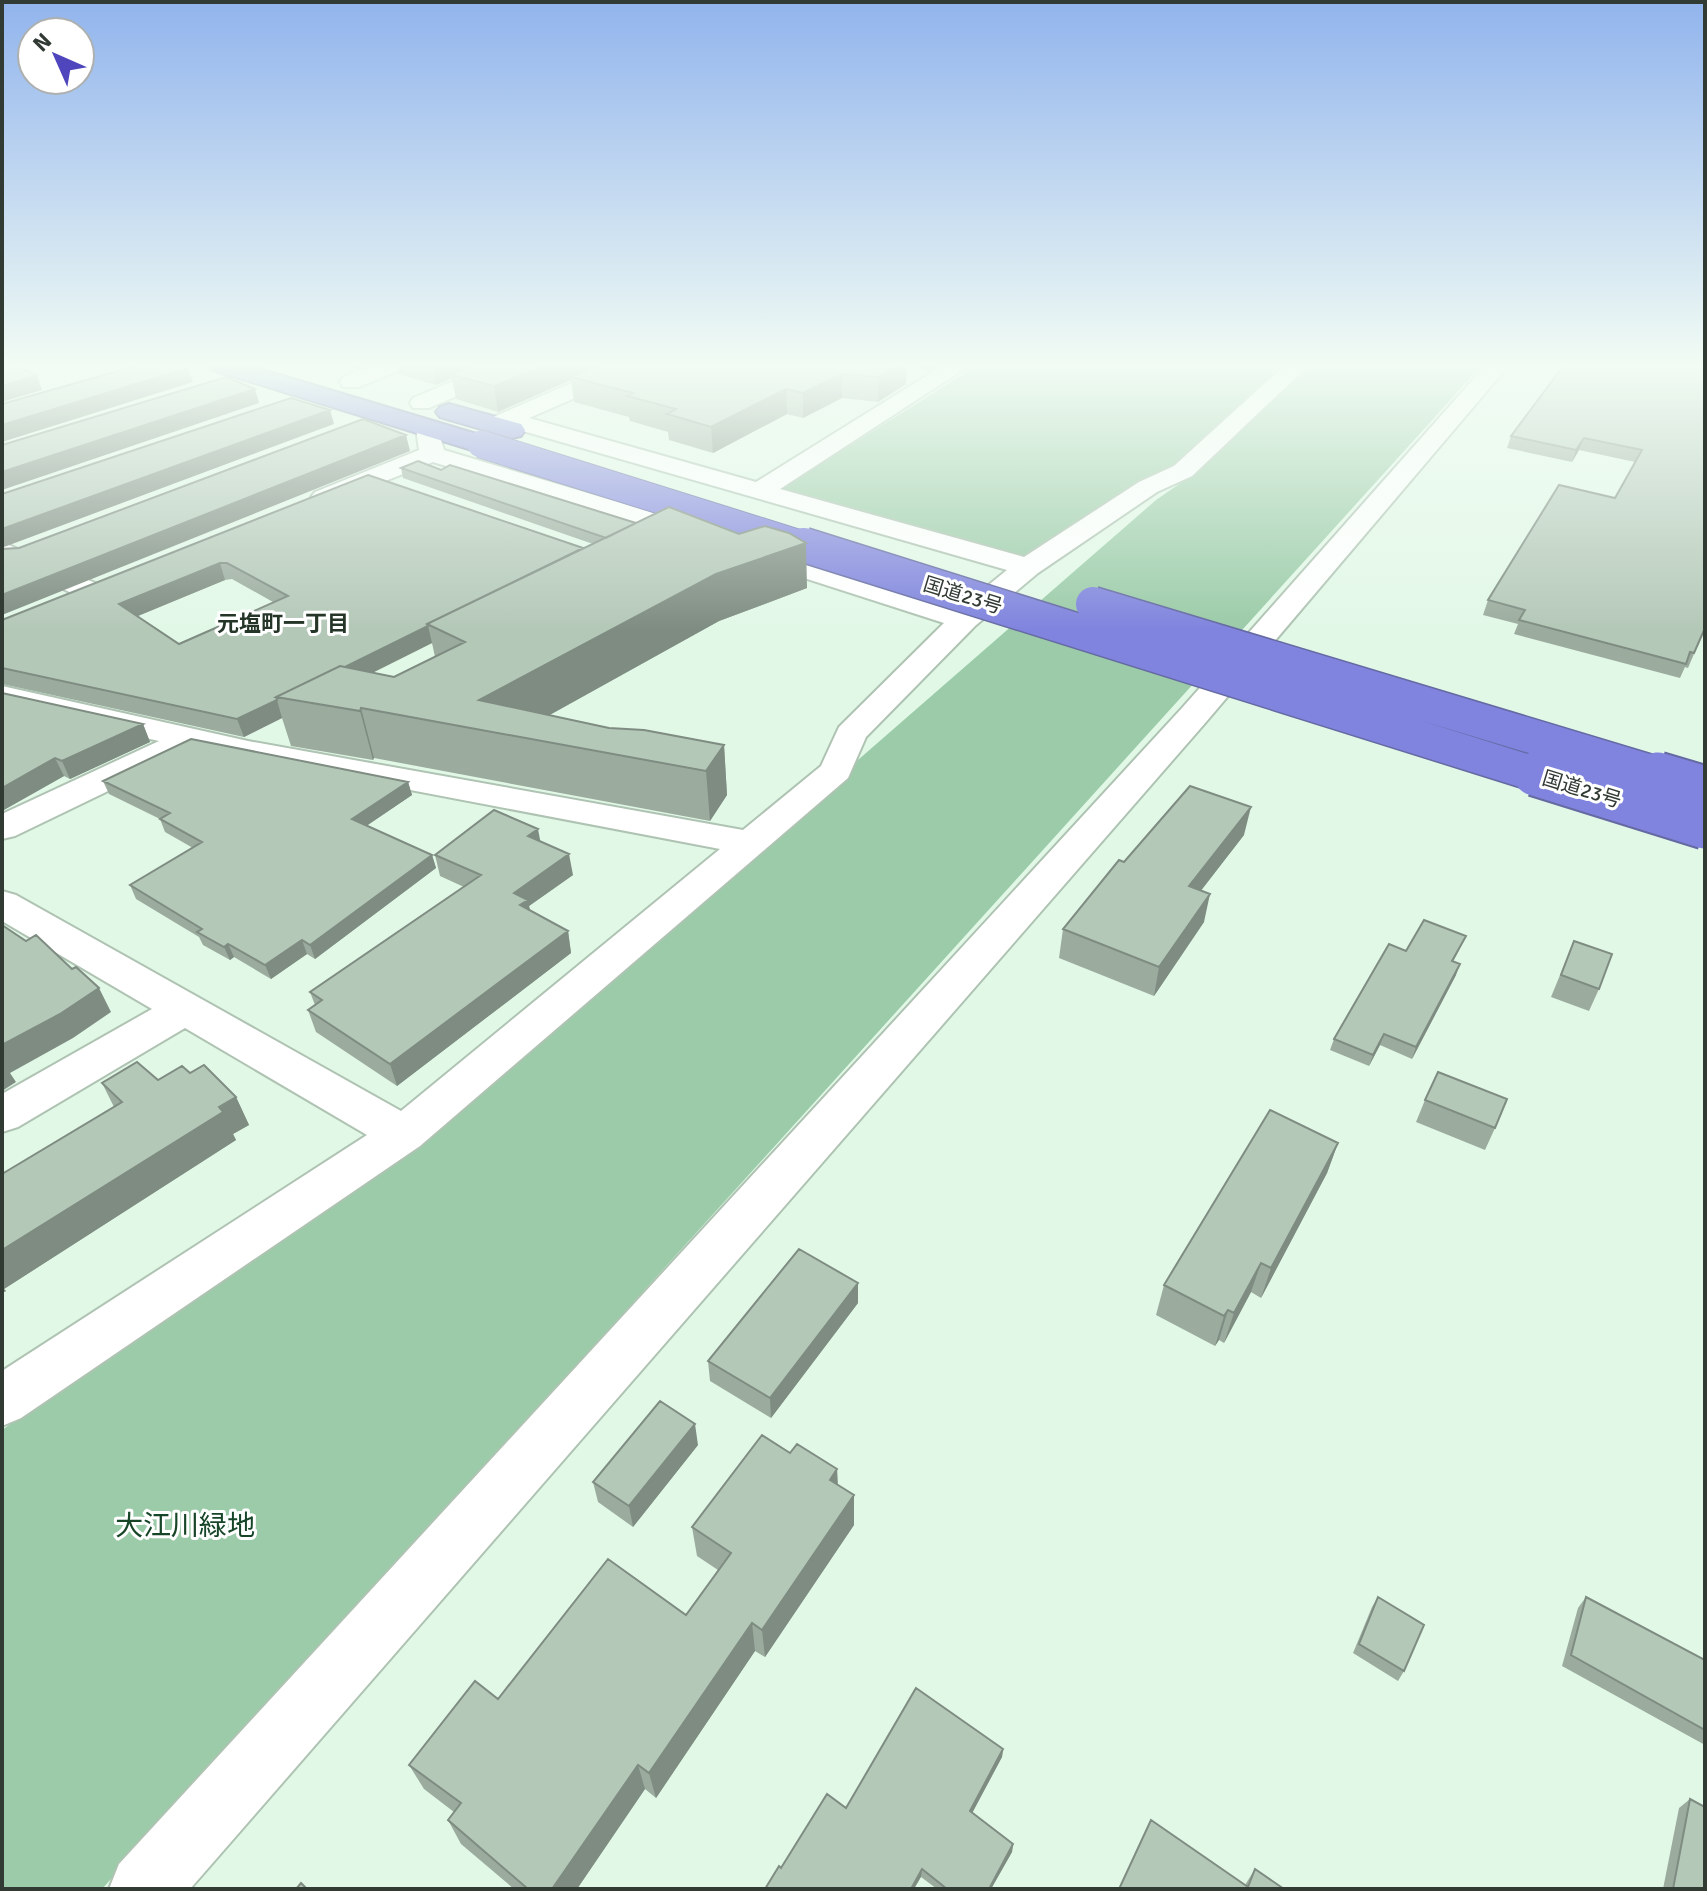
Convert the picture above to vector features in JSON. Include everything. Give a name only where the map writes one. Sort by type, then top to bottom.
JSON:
[{"type":"highway","name":"国道23号","points":[[570,453],[1705,827]]},
{"type":"highway","name":"国道23号","points":[[577,453],[1705,788]]},
{"type":"street","points":[[306,504],[370,478],[398,453]]},
{"type":"street","points":[[490,453],[685,531],[964,620]]},
{"type":"street","points":[[600,453],[760,490],[1028,567]]},
{"type":"street","points":[[760,490],[818,453]]},
{"type":"street","points":[[2,1401],[404,1134],[836,771],[851,734],[964,620],[1028,567],[1148,487],[1183,471],[1202,453]]},
{"type":"street","points":[[144,1889],[1183,727],[1421,453]]},
{"type":"street","points":[[370,478],[414,494]]},
{"type":"street","points":[[646,551],[685,531]]},
{"type":"street","points":[[8,553],[43,545]]},
{"type":"street","points":[[8,553],[92,592]]},
{"type":"street","points":[[54,608],[121,580]]},
{"type":"street","points":[[2,696],[248,751],[751,843]]},
{"type":"street","points":[[248,751],[289,730]]},
{"type":"street","points":[[2,828],[194,737]]},
{"type":"street","points":[[2,904],[404,1134]]},
{"type":"street","points":[[2,1115],[186,1008]]},
{"type":"green space","points":[[838,453],[1191,453],[1174,469],[1155,473],[1025,557],[779,490]]},
{"type":"green space","name":"大江川緑地","points":[[1216,453],[1402,453],[102,1889],[2,1889],[2,1430],[405,1149],[459,1108],[1156,500],[1195,473]]},
{"type":"building","points":[[2,453],[59,453],[2,472]]},
{"type":"building","points":[[125,453],[211,453],[2,529],[2,494]]},
{"type":"building","points":[[272,453],[360,453],[2,595],[2,549],[19,548]]},
{"type":"building","points":[[1640,453],[1705,453],[1705,628],[1686,664],[1519,620],[1525,610],[1488,600],[1559,485],[1615,498]]},
{"type":"building","points":[[418,461],[441,470],[450,465],[636,523],[606,538],[401,468]]},
{"type":"building","points":[[368,475],[583,548],[345,667],[340,666],[276,697],[277,700],[237,719],[2,668],[2,620]],"holes":[[[220,563],[227,563],[288,596],[179,644],[119,604]]]},
{"type":"building","points":[[669,507],[739,534],[765,526],[789,533],[806,543],[716,574],[479,700],[609,728],[644,730],[724,745],[706,771],[361,708],[360,711],[276,697],[340,666],[394,677],[465,642],[427,624]]},
{"type":"building","points":[[2,693],[143,724],[62,761],[55,758],[2,788]]},
{"type":"building","points":[[191,739],[408,782],[352,819],[432,855],[310,945],[302,940],[265,965],[228,944],[224,947],[197,932],[202,929],[130,885],[202,842],[160,819],[170,813],[103,781]]},
{"type":"building","points":[[1190,786],[1251,807],[1189,886],[1210,894],[1159,967],[1063,929],[1119,860],[1124,862]]},
{"type":"building","points":[[494,810],[538,829],[528,836],[569,854],[514,893],[528,900],[520,905],[568,931],[390,1064],[308,1010],[322,1000],[310,992],[481,875],[435,855]]},
{"type":"building","points":[[1424,920],[1466,936],[1452,961],[1460,964],[1416,1047],[1384,1034],[1373,1055],[1334,1039],[1389,944],[1406,951]]},
{"type":"building","points":[[2,925],[26,941],[36,935],[72,969],[76,967],[99,988],[60,1014],[2,1045]]},
{"type":"building","points":[[1574,941],[1612,954],[1599,989],[1561,975]]},
{"type":"building","points":[[137,1062],[158,1080],[182,1066],[190,1073],[204,1065],[236,1097],[219,1107],[223,1112],[2,1250],[2,1174],[122,1102],[102,1083]]},
{"type":"building","points":[[1438,1072],[1507,1099],[1495,1128],[1425,1100]]},
{"type":"building","points":[[1270,1110],[1338,1143],[1271,1268],[1261,1263],[1234,1313],[1228,1310],[1224,1316],[1164,1285]]},
{"type":"building","points":[[799,1249],[858,1283],[770,1398],[708,1361]]},
{"type":"building","points":[[660,1401],[695,1424],[629,1506],[593,1482]]},
{"type":"building","points":[[762,1435],[790,1453],[797,1444],[837,1469],[830,1480],[854,1495],[762,1630],[752,1623],[649,1773],[638,1765],[552,1889],[528,1889],[448,1820],[461,1803],[409,1765],[475,1681],[498,1699],[608,1559],[686,1615],[731,1553],[692,1527]]},
{"type":"building","points":[[1378,1597],[1424,1625],[1404,1671],[1359,1644]]},
{"type":"building","points":[[1586,1597],[1705,1660],[1705,1730],[1571,1655]]},
{"type":"building","points":[[916,1688],[1003,1749],[970,1811],[1013,1844],[989,1889],[947,1889],[922,1869],[911,1889],[765,1889],[827,1794],[846,1808]]},
{"type":"building","points":[[1690,1799],[1705,1807],[1705,1889],[1673,1889]]},
{"type":"building","points":[[1151,1820],[1248,1887],[1255,1869],[1284,1889],[1119,1889]]},
{"type":"district","name":"元塩町一丁目","points":[[283,623]]}]
